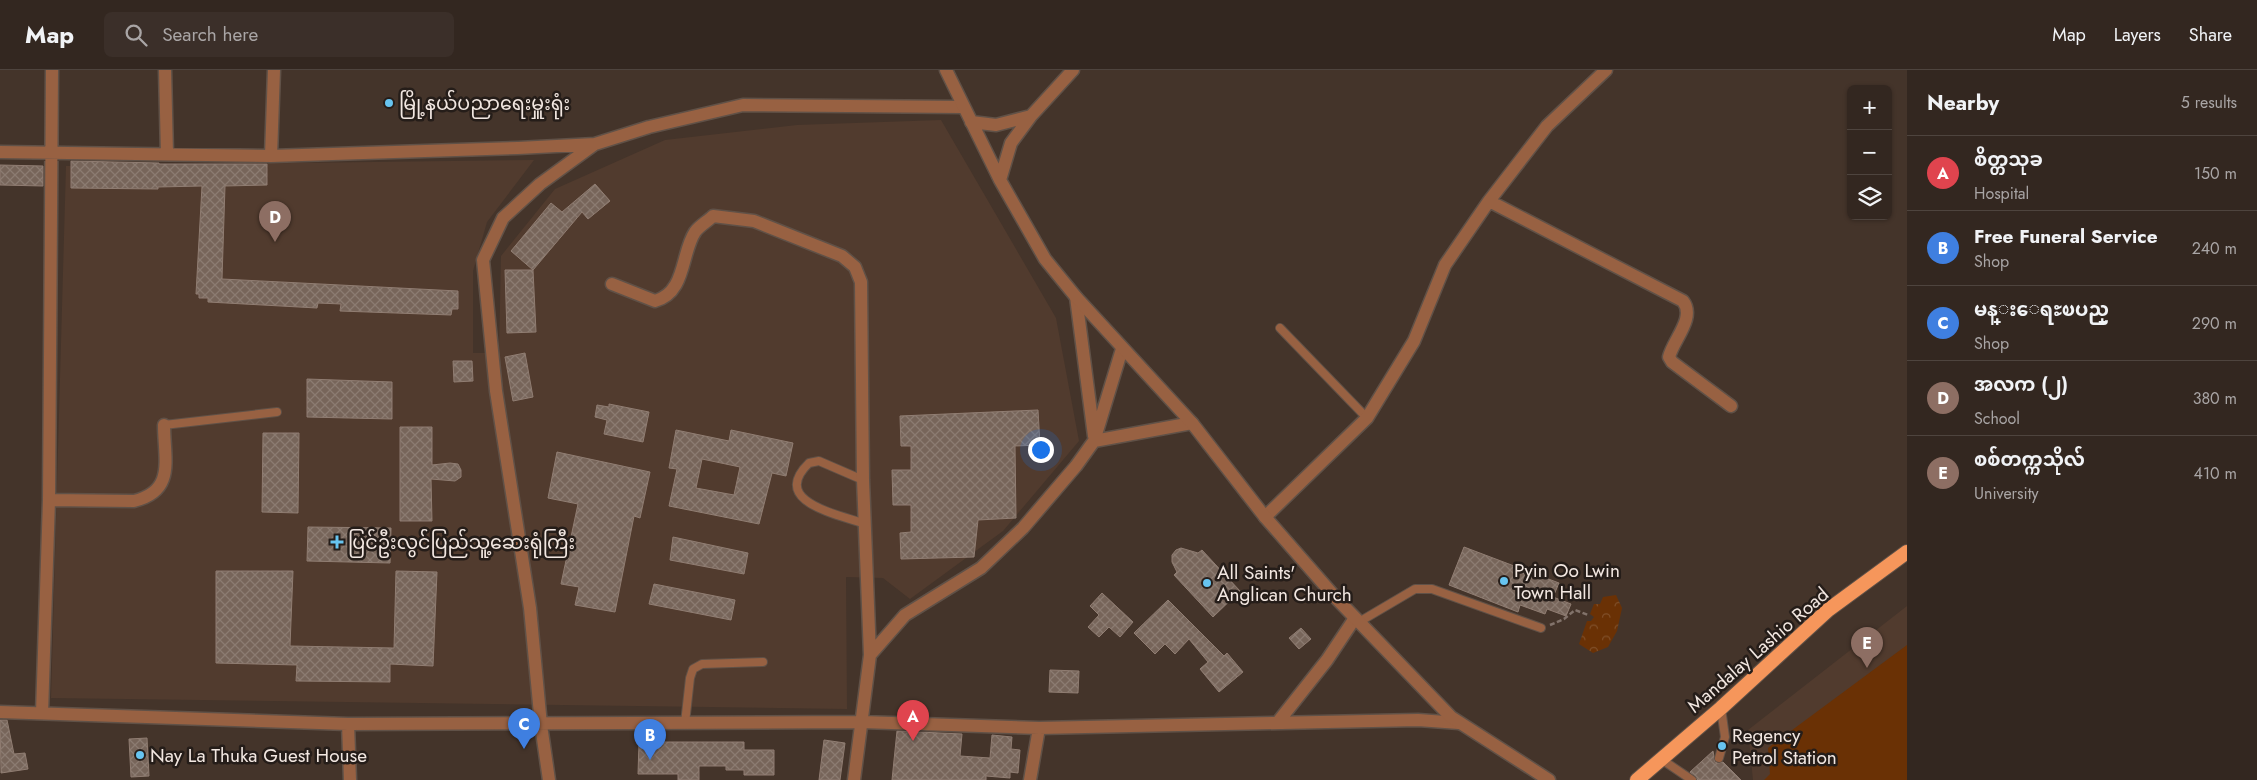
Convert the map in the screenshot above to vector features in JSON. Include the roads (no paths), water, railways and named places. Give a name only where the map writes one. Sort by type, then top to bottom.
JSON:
[{"type":"highway","name":"Mandalay Lashio Road","points":[[1637,780],[1721,708],[1828,610],[1907,552]]},
{"type":"street","points":[[42,712],[49,500],[52,70]]},
{"type":"street","points":[[165,70],[167,154]]},
{"type":"street","points":[[271,156],[274,70]]},
{"type":"street","points":[[946,70],[1000,180],[1045,259],[1076,297],[1192,424],[1266,517],[1357,620],[1459,723],[1549,780]]},
{"type":"street","points":[[1000,180],[1011,143],[1031,116],[1073,70]]},
{"type":"street","points":[[1266,517],[1367,418],[1414,341],[1445,265],[1489,201],[1547,126],[1606,70]]},
{"type":"street","points":[[0,152],[271,156],[595,144],[649,127],[743,105],[964,107]]},
{"type":"street","points":[[971,122],[996,125],[1031,116]]},
{"type":"street","points":[[549,780],[541,725],[530,608],[496,391],[483,260],[503,218],[540,184],[595,144]]},
{"type":"street","points":[[1489,201],[1683,301],[1688,309],[1687,317],[1668,357],[1731,406]]},
{"type":"street","points":[[612,284],[655,301],[662,299],[672,292],[679,278],[695,232],[713,216],[754,221],[842,256],[855,267],[862,282],[863,480],[870,655],[854,780]]},
{"type":"street","points":[[1076,297],[1094,441]]},
{"type":"street","points":[[870,655],[905,614],[981,568],[1023,528],[1076,466],[1094,441],[1122,349]]},
{"type":"street","points":[[1094,441],[1192,424]]},
{"type":"street","points":[[49,500],[134,501],[147,498],[159,488],[165,479],[164,425]]},
{"type":"street","points":[[1278,722],[1357,620]]},
{"type":"street","points":[[0,712],[348,724],[541,725],[862,722],[1039,728],[1418,720],[1459,723]]},
{"type":"street","points":[[348,724],[350,780]]},
{"type":"street","points":[[1030,780],[1039,728]]},
{"type":"lane","points":[[1280,328],[1367,418]]},
{"type":"lane","points":[[164,425],[277,412]]},
{"type":"lane","points":[[863,480],[819,461],[809,463],[800,472],[796,480],[796,488],[804,502],[866,524]]},
{"type":"lane","points":[[1357,620],[1415,589],[1432,589],[1541,628]]},
{"type":"lane","points":[[685,724],[690,678],[693,669],[702,664],[763,662]]},
{"type":"lane","points":[[1719,758],[1725,737],[1721,708]]},
{"type":"lane","points":[[1661,759],[1695,780]]},
{"type":"place","name":"မြို့နယ်ပညာရေးမှူးရုံး","points":[[389,103]]},
{"type":"place","name":"အလက (၂)","points":[[275,242]]},
{"type":"place","name":"ပြင်ဦးလွင်ပြည်သူ့ဆေးရုံကြီး","points":[[337,542]]},
{"type":"place","name":"Pyin Oo Lwin Town Hall","points":[[1504,581]]},
{"type":"place","name":"All Saints' Anglican Church","points":[[1207,583]]},
{"type":"place","name":"စစ်‌တက္ကသိုလ်","points":[[1867,668]]},
{"type":"place","name":"စိတ္တသုခ","points":[[913,741]]},
{"type":"place","name":"Regency Petrol Station","points":[[1722,746]]},
{"type":"place","name":"မန္းေရႊၿပည္","points":[[524,749]]},
{"type":"place","name":"Nay La Thuka Guest House","points":[[140,755]]},
{"type":"place","name":"Free Funeral Service","points":[[650,760]]}]
